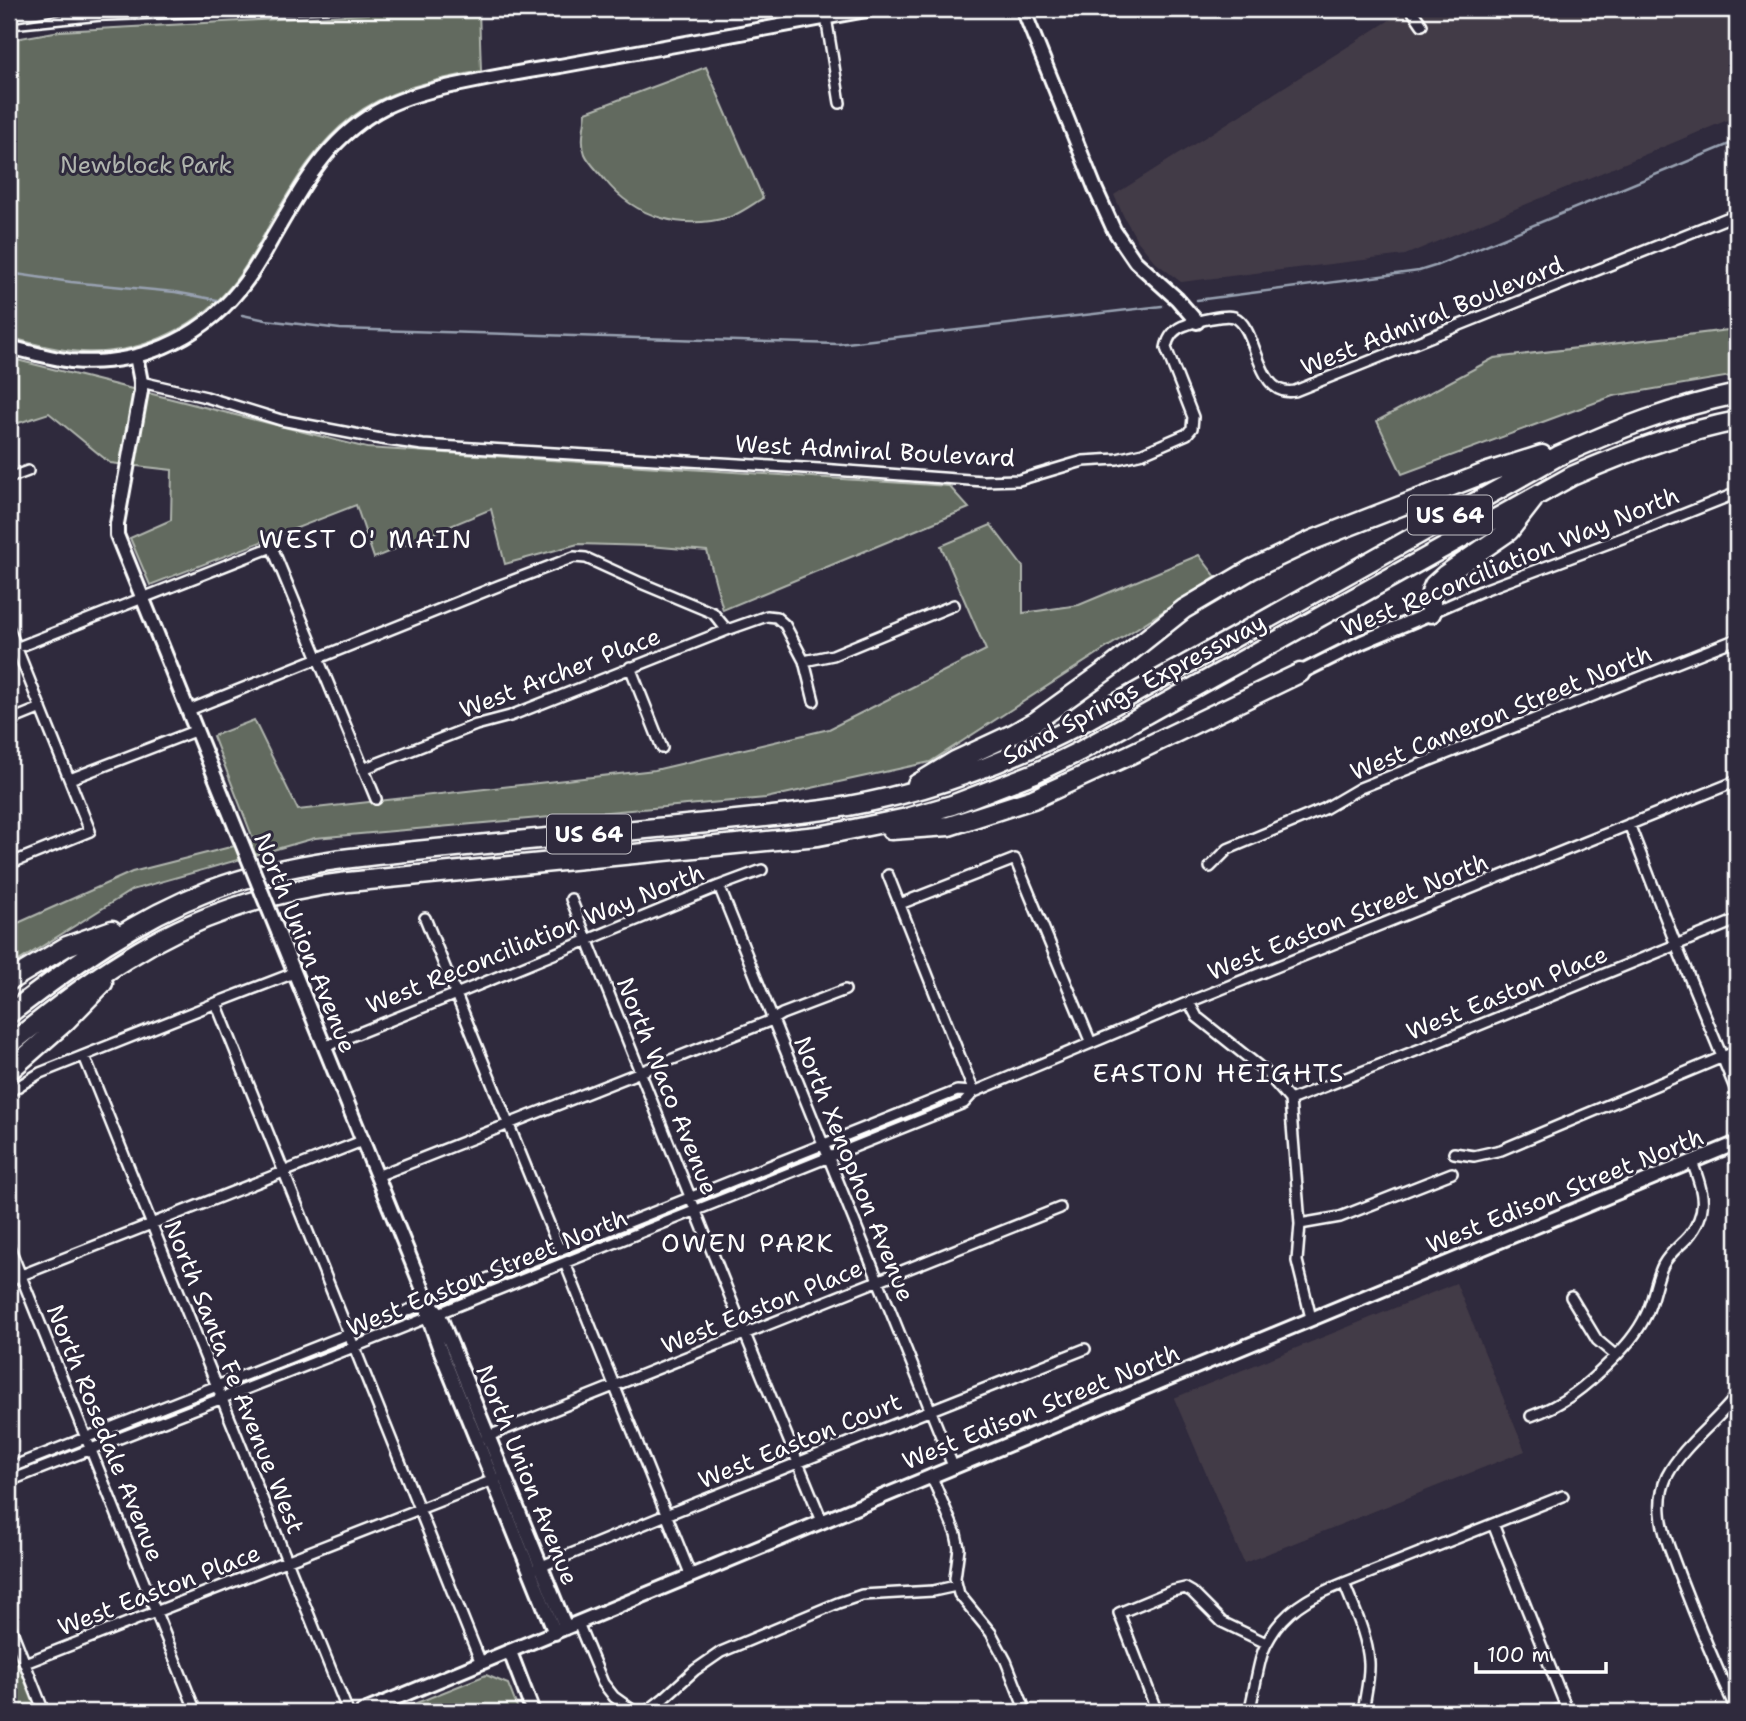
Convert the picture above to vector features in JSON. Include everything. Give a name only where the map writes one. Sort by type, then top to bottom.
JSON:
[{"type":"highway","name":"Sand Springs Expressway","points":[[9,1014],[88,954],[127,929],[158,913],[234,882],[279,869],[319,862],[804,813],[897,796],[961,777],[1042,743],[1527,472],[1595,439],[1684,406],[1737,394]]},
{"type":"highway","name":"Sand Springs Expressway","points":[[9,1045],[84,986],[126,958],[216,914],[286,893],[324,884],[818,836],[907,818],[1002,787],[1080,751],[1572,476],[1676,437],[1737,421]]},
{"type":"highway","points":[[897,796],[955,761],[1036,721],[1111,667],[1184,609],[1252,569],[1313,540],[1489,472],[1595,439]]},
{"type":"highway","points":[[1431,613],[1433,585],[1509,531],[1536,495]]},
{"type":"highway","points":[[818,836],[949,826],[1005,809],[1077,779],[1294,676]]},
{"type":"highway","points":[[9,981],[67,946],[158,913]]},
{"type":"highway","points":[[9,1071],[65,1022],[126,958]]},
{"type":"main road","points":[[9,347],[69,360],[104,360],[153,351],[203,326],[222,310],[250,277],[303,184],[327,153],[351,129],[387,106],[431,90],[511,73],[872,9]]},
{"type":"main road","points":[[1023,9],[1114,230],[1135,261],[1177,299],[1197,322]]},
{"type":"main road","points":[[136,356],[141,382]]},
{"type":"main road","name":"North Union Avenue","points":[[141,382],[117,524],[118,539],[535,1569],[566,1628]]},
{"type":"main road","name":"West Reconciliation Way North","points":[[1294,676],[1431,613]]},
{"type":"main road","name":"West Edison Street North","points":[[362,1712],[1737,1143]]},
{"type":"main road","points":[[510,1652],[533,1712]]},
{"type":"street","points":[[1411,9],[1422,25]]},
{"type":"street","points":[[826,17],[840,103]]},
{"type":"street","name":"West Admiral Boulevard","points":[[141,382],[206,397],[281,420],[371,438],[423,445],[1008,481],[1033,477],[1083,461],[1117,460],[1187,434],[1192,428],[1193,418],[1167,348],[1167,341],[1184,325],[1224,316],[1238,319],[1266,376],[1272,384],[1287,393],[1737,214]]},
{"type":"street","points":[[9,478],[28,471]]},
{"type":"street","name":"West Reconciliation Way North","points":[[1431,613],[1481,591],[1737,493]]},
{"type":"street","points":[[16,648],[272,547],[376,799]]},
{"type":"street","points":[[189,710],[574,557],[586,558],[713,613],[727,629]]},
{"type":"street","points":[[814,701],[804,661],[833,655],[954,605]]},
{"type":"street","name":"West Archer Place","points":[[363,769],[476,725],[510,716],[760,617],[772,616],[783,622],[804,661]]},
{"type":"street","points":[[9,629],[90,831],[9,864]]},
{"type":"street","name":"West Cameron Street North","points":[[1209,867],[1228,849],[1324,809],[1360,788],[1737,639]]},
{"type":"street","points":[[630,667],[662,748]]},
{"type":"street","points":[[9,721],[41,708]]},
{"type":"street","points":[[70,779],[197,730]]},
{"type":"street","name":"West Easton Street North","points":[[9,1468],[957,1091],[974,1091],[1737,781]]},
{"type":"street","points":[[1629,824],[1737,1093]]},
{"type":"street","points":[[900,904],[1015,859],[1091,1044]]},
{"type":"street","name":"West Reconciliation Way North","points":[[324,1046],[762,870]]},
{"type":"street","points":[[888,875],[974,1091]]},
{"type":"street","name":"North Xenophon Avenue","points":[[719,886],[953,1466]]},
{"type":"street","name":"North Waco Avenue","points":[[571,899],[822,1521]]},
{"type":"street","points":[[425,918],[560,1251]]},
{"type":"street","name":"West Easton Place","points":[[1290,1100],[1737,920]]},
{"type":"street","points":[[9,1092],[40,1073],[294,974]]},
{"type":"street","points":[[377,1176],[845,990]]},
{"type":"street","points":[[1189,1002],[1197,1017],[1265,1071],[1290,1100],[1300,1224],[1297,1261],[1311,1318]]},
{"type":"street","points":[[216,1003],[481,1664]]},
{"type":"street","points":[[1454,1153],[1474,1156],[1501,1150],[1737,1051]]},
{"type":"street","name":"North Santa Fe Avenue West","points":[[84,1056],[348,1712]]},
{"type":"street","name":"West Easton Street North","points":[[9,1481],[354,1347],[828,1157],[964,1102],[974,1091]]},
{"type":"street","points":[[9,1280],[362,1141]]},
{"type":"street","points":[[1531,1416],[1546,1411],[1578,1392],[1630,1342],[1654,1298],[1661,1268],[1666,1259],[1688,1237],[1700,1217],[1704,1201],[1692,1162]]},
{"type":"street","points":[[1300,1224],[1340,1217],[1452,1173]]},
{"type":"street","name":"West Easton Place","points":[[482,1439],[1060,1208]]},
{"type":"street","points":[[572,1245],[578,1258]]},
{"type":"street","name":"North Rosedale Avenue","points":[[9,1247],[196,1712]]},
{"type":"street","points":[[548,1255],[554,1267]]},
{"type":"street","points":[[565,1263],[691,1576]]},
{"type":"street","points":[[1570,1297],[1597,1339],[1616,1356]]},
{"type":"street","name":"West Easton Court","points":[[535,1569],[1085,1349]]},
{"type":"street","points":[[1737,1395],[1681,1456],[1666,1478],[1660,1500],[1663,1525],[1672,1553],[1701,1630],[1737,1712]]},
{"type":"street","points":[[1730,1405],[1737,1413]]},
{"type":"street","points":[[932,1475],[956,1534],[958,1548],[955,1578],[959,1594],[999,1647],[1026,1712]]},
{"type":"street","name":"West Easton Place","points":[[25,1663],[498,1478]]},
{"type":"street","points":[[1249,1712],[1266,1643],[1282,1621],[1301,1602],[1563,1496]]},
{"type":"street","points":[[1493,1524],[1567,1709],[1552,1712]]},
{"type":"street","points":[[1344,1583],[1360,1622],[1370,1665],[1363,1712]]},
{"type":"street","points":[[646,1712],[695,1670],[721,1652],[838,1603],[862,1595],[933,1591],[956,1586]]},
{"type":"street","points":[[1157,1712],[1119,1613],[1185,1588],[1222,1622],[1266,1643]]},
{"type":"street","points":[[9,1623],[44,1712]]},
{"type":"street","points":[[566,1628],[614,1697],[635,1712]]},
{"type":"shaded area","points":[[1404,9],[1737,9],[1737,116],[1405,255],[1181,282],[1155,262],[1137,240],[1114,195]]},
{"type":"shaded area","points":[[1456,1283],[1525,1451],[1244,1563],[1174,1398]]},
{"type":"green space","name":"Newblock Park","points":[[479,9],[481,71],[397,92],[366,107],[339,128],[316,152],[297,179],[243,270],[207,310],[169,334],[127,349],[82,352],[9,337],[9,40],[60,31]]},
{"type":"green space","points":[[706,67],[763,198],[730,217],[712,221],[662,218],[631,204],[617,193],[589,161],[583,144],[586,112]]},
{"type":"green space","points":[[1737,329],[1737,375],[1613,396],[1402,474],[1377,421],[1494,358]]},
{"type":"green space","points":[[9,358],[367,448],[949,486],[969,508],[723,610],[707,551],[578,544],[505,564],[491,509],[374,558],[356,505],[150,585],[130,538],[171,520],[172,470],[110,463],[49,413],[9,426]]},
{"type":"green space","points":[[991,525],[1023,567],[1023,613],[1079,605],[1199,555],[1216,577],[930,762],[766,798],[315,838],[132,890],[9,967],[9,927],[132,872],[254,841],[213,736],[254,720],[298,810],[655,770],[829,729],[986,650],[941,546]]},
{"type":"green space","points":[[9,1641],[37,1712],[9,1712]]},
{"type":"green space","points":[[486,1675],[508,1684],[519,1712],[394,1712]]},
{"type":"waterway","points":[[1197,300],[1419,271],[1737,141]]},
{"type":"waterway","points":[[9,273],[175,292],[217,300]]},
{"type":"waterway","points":[[242,315],[340,329],[838,344],[1162,306]]},
{"type":"railway","points":[[9,23],[93,9]]},
{"type":"railway","points":[[19,29],[99,21],[423,9]]},
{"type":"district","name":"WEST O' MAIN","points":[[366,539]]},
{"type":"district","name":"EASTON HEIGHTS","points":[[1219,1073]]},
{"type":"district","name":"OWEN PARK","points":[[748,1243]]}]
